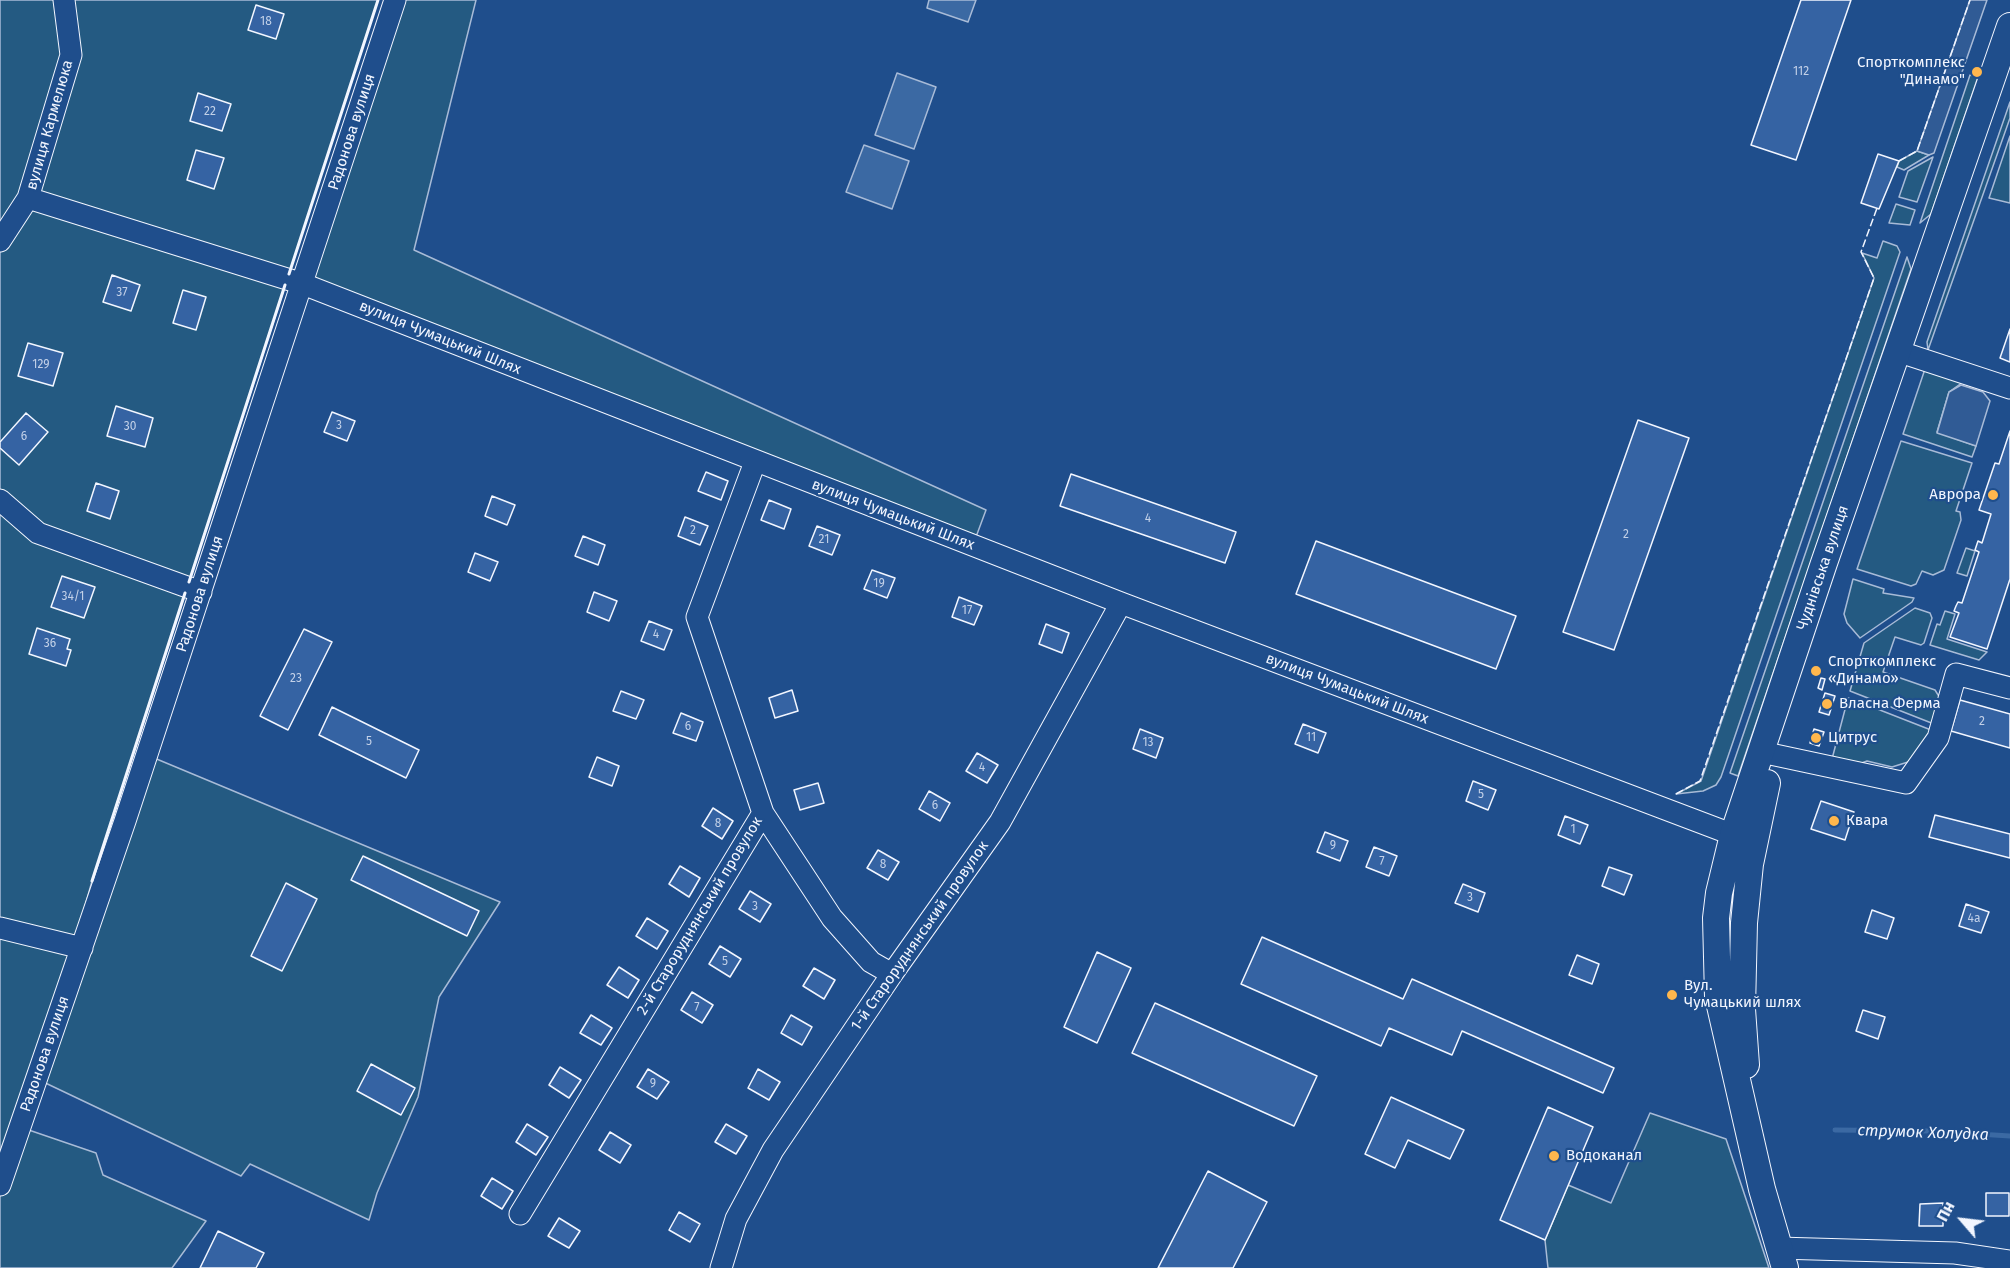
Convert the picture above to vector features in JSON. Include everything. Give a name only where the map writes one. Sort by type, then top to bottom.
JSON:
[{"type":"main road","name":"Чуднівська вулиця","points":[[1781,1258],[1718,997],[1716,972],[1719,893],[1743,839],[1768,754],[2010,26]]},
{"type":"main road","name":"Чуднівська вулиця","points":[[1903,353],[2010,61]]},
{"type":"street","name":"вулиця Кармелюка","points":[[0,242],[28,198],[70,55],[64,0]]},
{"type":"street","name":"Радонова вулиця","points":[[0,1185],[201,592],[395,0]]},
{"type":"street","name":"вулиця Чумацький Шлях","points":[[28,198],[303,284],[755,462],[1743,839]]},
{"type":"street","points":[[1903,353],[2010,388]]},
{"type":"street","name":"2-й Староруднянський провулок","points":[[520,1214],[763,813],[697,617],[755,462]]},
{"type":"street","points":[[0,500],[38,532],[201,592]]},
{"type":"street","name":"1-й Староруднянський провулок","points":[[721,1268],[736,1219],[773,1150],[892,974],[1000,822],[1121,603]]},
{"type":"street","points":[[1768,754],[1906,783],[1938,738],[1956,674],[2010,688]]},
{"type":"street","points":[[763,813],[832,918],[871,962],[892,974]]},
{"type":"street","points":[[0,928],[82,948]]},
{"type":"street","points":[[1781,1258],[1955,1253],[2010,1261]]},
{"type":"shaded area","points":[[0,0],[378,0],[92,881],[41,1064],[147,755],[500,902],[439,997],[418,1097],[377,1193],[369,1220],[250,1164],[241,1176],[37,1079],[20,1127],[96,1153],[103,1175],[206,1221],[172,1268],[0,1268]]},
{"type":"shaded area","points":[[395,0],[476,0],[414,250],[986,510],[973,545],[303,284]]},
{"type":"shaded area","points":[[929,0],[976,0],[968,22],[927,8]]},
{"type":"shaded area","points":[[1970,0],[1987,0],[1934,153],[1929,155],[1917,151]]},
{"type":"shaded area","points":[[897,73],[936,87],[914,149],[875,135]]},
{"type":"shaded area","points":[[1970,75],[1978,77],[1931,214],[1920,223]]},
{"type":"shaded area","points":[[2010,102],[2010,118],[1928,350],[1927,342]]},
{"type":"shaded area","points":[[2010,136],[2010,203],[1989,198]]},
{"type":"shaded area","points":[[864,145],[909,161],[892,209],[846,192]]},
{"type":"shaded area","points":[[1917,151],[1929,155],[1904,170],[1897,167],[1899,161]]},
{"type":"shaded area","points":[[1933,157],[1917,202],[1899,197],[1908,171]]},
{"type":"shaded area","points":[[1896,204],[1915,210],[1910,225],[1889,223]]},
{"type":"shaded area","points":[[1883,241],[1897,246],[1900,252],[1721,777],[1716,785],[1703,791],[1676,794],[1701,781],[1874,278],[1862,253],[1877,258]]},
{"type":"shaded area","points":[[1907,257],[1911,269],[1738,776],[1730,773]]},
{"type":"shaded area","points":[[1925,369],[1963,382],[1949,392],[1937,432],[1976,446],[1972,457],[1903,434]]},
{"type":"shaded area","points":[[1961,385],[1983,392],[1990,401],[1976,446],[1937,433],[1949,392]]},
{"type":"shaded area","points":[[1901,441],[1972,463],[1956,511],[1960,512],[1961,520],[1944,570],[1933,575],[1922,571],[1916,584],[1911,586],[1857,569]]},
{"type":"shaded area","points":[[1966,548],[1975,551],[1967,576],[1957,573]]},
{"type":"shaded area","points":[[1853,579],[1884,589],[1883,593],[1914,598],[1912,602],[1860,638],[1847,623],[1844,614]]},
{"type":"shaded area","points":[[1915,608],[1930,613],[1932,618],[1924,643],[1921,645],[1895,637],[1883,672],[1935,690],[1940,698],[1934,724],[1850,691],[1864,643]]},
{"type":"shaded area","points":[[1945,611],[1955,614],[1947,639],[1987,652],[1979,660],[1930,645],[1937,624],[1940,625]]},
{"type":"shaded area","points":[[1848,698],[1931,730],[1908,762],[1892,767],[1867,761],[1859,764],[1832,759]]},
{"type":"shaded area","points":[[1650,1113],[1726,1139],[1769,1268],[1548,1268],[1545,1240],[1568,1185],[1611,1203]]},
{"type":"building","points":[[1801,0],[1851,0],[1796,160],[1751,145]]},
{"type":"building","points":[[256,5],[284,14],[276,39],[248,30]]},
{"type":"building","points":[[198,93],[231,104],[222,131],[190,121]]},
{"type":"building","points":[[196,150],[224,158],[214,189],[187,180]]},
{"type":"building","points":[[1878,154],[1899,161],[1879,209],[1861,203]]},
{"type":"building","points":[[112,275],[140,285],[131,311],[103,302]]},
{"type":"building","points":[[183,290],[206,297],[196,330],[173,323]]},
{"type":"building","points":[[2010,329],[2010,362],[2000,358]]},
{"type":"building","points":[[28,343],[63,353],[53,386],[18,376]]},
{"type":"building","points":[[116,406],[153,418],[145,447],[107,436]]},
{"type":"building","points":[[332,412],[355,421],[347,441],[324,432]]},
{"type":"building","points":[[26,413],[48,432],[19,465],[0,448],[0,442]]},
{"type":"building","points":[[1638,420],[1689,438],[1614,650],[1563,632]]},
{"type":"building","points":[[2010,431],[2010,579],[1987,649],[1950,637],[1959,613],[1954,611],[1958,602],[1962,603],[1979,552],[1975,550],[1978,541],[1982,543],[1991,514],[1979,510],[1995,463],[1999,464]]},
{"type":"building","points":[[706,472],[728,481],[721,500],[698,491]]},
{"type":"building","points":[[1071,474],[1236,532],[1225,563],[1060,506]]},
{"type":"building","points":[[96,483],[119,491],[110,519],[87,511]]},
{"type":"building","points":[[492,496],[515,505],[507,525],[485,516]]},
{"type":"building","points":[[769,500],[791,509],[784,529],[761,520]]},
{"type":"building","points":[[685,517],[708,526],[700,545],[678,536]]},
{"type":"building","points":[[817,526],[840,535],[832,555],[809,546]]},
{"type":"building","points":[[583,536],[605,545],[598,565],[575,556]]},
{"type":"building","points":[[1316,541],[1516,616],[1496,669],[1296,594]]},
{"type":"building","points":[[475,553],[498,562],[490,581],[468,572]]},
{"type":"building","points":[[872,570],[895,578],[887,598],[864,589]]},
{"type":"building","points":[[62,576],[95,587],[84,618],[51,607]]},
{"type":"building","points":[[594,592],[617,601],[609,621],[587,612]]},
{"type":"building","points":[[959,597],[982,606],[974,625],[952,617]]},
{"type":"building","points":[[649,621],[672,630],[664,650],[641,641]]},
{"type":"building","points":[[1046,624],[1069,633],[1062,653],[1039,644]]},
{"type":"building","points":[[37,628],[70,639],[67,649],[71,650],[66,666],[29,654]]},
{"type":"building","points":[[304,629],[332,642],[288,730],[260,716]]},
{"type":"building","points":[[1821,678],[1825,679],[1822,690],[1818,688]]},
{"type":"building","points":[[792,690],[798,711],[775,718],[769,698]]},
{"type":"building","points":[[621,691],[644,700],[636,719],[613,711]]},
{"type":"building","points":[[1825,693],[1835,696],[1829,715],[1819,712]]},
{"type":"building","points":[[1960,700],[2010,714],[2010,748],[1951,731]]},
{"type":"building","points":[[332,707],[419,750],[406,778],[319,735]]},
{"type":"building","points":[[681,713],[703,722],[696,741],[673,733]]},
{"type":"building","points":[[1303,724],[1326,733],[1318,753],[1295,744]]},
{"type":"building","points":[[1140,729],[1163,738],[1156,758],[1133,749]]},
{"type":"building","points":[[1814,729],[1824,732],[1819,746],[1810,743]]},
{"type":"building","points":[[977,753],[998,765],[987,783],[966,771]]},
{"type":"building","points":[[597,757],[619,766],[612,786],[589,777]]},
{"type":"building","points":[[1473,781],[1496,790],[1488,810],[1466,801]]},
{"type":"building","points":[[818,783],[824,803],[800,810],[794,790]]},
{"type":"building","points":[[929,791],[950,803],[940,821],[919,809]]},
{"type":"building","points":[[1821,801],[1854,812],[1845,840],[1811,829]]},
{"type":"building","points":[[713,808],[733,821],[722,839],[702,826]]},
{"type":"building","points":[[1935,815],[2010,834],[2010,858],[1929,837]]},
{"type":"building","points":[[1565,816],[1588,825],[1580,844],[1558,835]]},
{"type":"building","points":[[1325,832],[1348,841],[1340,861],[1317,852]]},
{"type":"building","points":[[1374,847],[1397,856],[1389,876],[1366,867]]},
{"type":"building","points":[[878,850],[899,862],[888,880],[867,868]]},
{"type":"building","points":[[363,856],[479,911],[467,936],[351,880]]},
{"type":"building","points":[[680,866],[700,878],[689,897],[669,884]]},
{"type":"building","points":[[1609,867],[1632,875],[1624,895],[1602,886]]},
{"type":"building","points":[[286,883],[317,899],[282,971],[251,956]]},
{"type":"building","points":[[1463,884],[1485,893],[1478,912],[1455,903]]},
{"type":"building","points":[[750,891],[771,904],[760,922],[739,909]]},
{"type":"building","points":[[1966,904],[1989,912],[1981,933],[1959,926]]},
{"type":"building","points":[[1872,910],[1894,918],[1887,939],[1865,932]]},
{"type":"building","points":[[647,918],[668,931],[657,949],[636,936]]},
{"type":"building","points":[[1262,937],[1403,999],[1412,979],[1614,1068],[1603,1093],[1462,1031],[1452,1055],[1389,1028],[1381,1046],[1241,984]]},
{"type":"building","points":[[720,946],[741,959],[730,977],[709,964]]},
{"type":"building","points":[[1097,952],[1131,968],[1097,1043],[1064,1027]]},
{"type":"building","points":[[1577,955],[1599,964],[1592,984],[1569,975]]},
{"type":"building","points":[[619,967],[639,980],[628,998],[607,985]]},
{"type":"building","points":[[814,968],[835,980],[824,999],[803,986]]},
{"type":"building","points":[[692,992],[713,1005],[702,1023],[681,1010]]},
{"type":"building","points":[[1155,1003],[1317,1076],[1294,1126],[1132,1053]]},
{"type":"building","points":[[1863,1010],[1885,1017],[1878,1039],[1856,1031]]},
{"type":"building","points":[[591,1015],[612,1028],[601,1045],[580,1033]]},
{"type":"building","points":[[791,1015],[812,1027],[802,1045],[781,1033]]},
{"type":"building","points":[[371,1064],[415,1088],[401,1115],[357,1091]]},
{"type":"building","points":[[560,1067],[581,1080],[569,1098],[549,1085]]},
{"type":"building","points":[[648,1069],[669,1082],[657,1099],[637,1087]]},
{"type":"building","points":[[758,1069],[780,1082],[769,1100],[748,1088]]},
{"type":"building","points":[[1391,1097],[1464,1130],[1450,1159],[1408,1140],[1395,1168],[1365,1154]]},
{"type":"building","name":"Водоканал","points":[[1548,1107],[1593,1127],[1545,1240],[1500,1220]]},
{"type":"building","points":[[527,1124],[548,1137],[536,1155],[516,1142]]},
{"type":"building","points":[[726,1124],[747,1136],[736,1154],[715,1142]]},
{"type":"building","points":[[610,1132],[631,1145],[620,1163],[599,1150]]},
{"type":"building","points":[[1208,1171],[1267,1202],[1233,1268],[1158,1268]]},
{"type":"building","points":[[492,1178],[513,1191],[502,1209],[481,1196]]},
{"type":"building","points":[[1986,1193],[2009,1193],[2009,1216],[1986,1216]]},
{"type":"building","points":[[1943,1203],[1943,1226],[1919,1226],[1920,1204]]},
{"type":"building","points":[[679,1212],[700,1224],[690,1242],[669,1230]]},
{"type":"building","points":[[559,1218],[580,1231],[569,1248],[548,1236]]},
{"type":"building","points":[[218,1231],[264,1253],[256,1268],[200,1268]]},
{"type":"waterway","name":"струмок Холудка","points":[[1835,1130],[1930,1131],[2010,1136]]},
{"type":"fence","points":[[1899,161],[1917,151],[1970,0]]},
{"type":"fence","points":[[1676,794],[1700,781],[1874,278],[1861,252],[1877,208]]},
{"type":"wall","points":[[289,274],[378,0]]},
{"type":"wall","points":[[189,582],[285,285]]},
{"type":"wall","points":[[92,881],[185,593]]},
{"type":"place","name":"Спорткомплекс \"Динамо\"","points":[[1977,72]]},
{"type":"place","name":"Аврора","points":[[1993,495]]},
{"type":"place","name":"Спорткомплекс «Динамо»","points":[[1816,671]]},
{"type":"place","name":"Власна Ферма","points":[[1827,704]]},
{"type":"place","name":"Цитрус","points":[[1816,738]]},
{"type":"place","name":"Квара","points":[[1834,821]]},
{"type":"place","name":"Вул. Чумацький шлях","points":[[1672,995]]},
{"type":"place","name":"Водоканал","points":[[1554,1156]]}]
